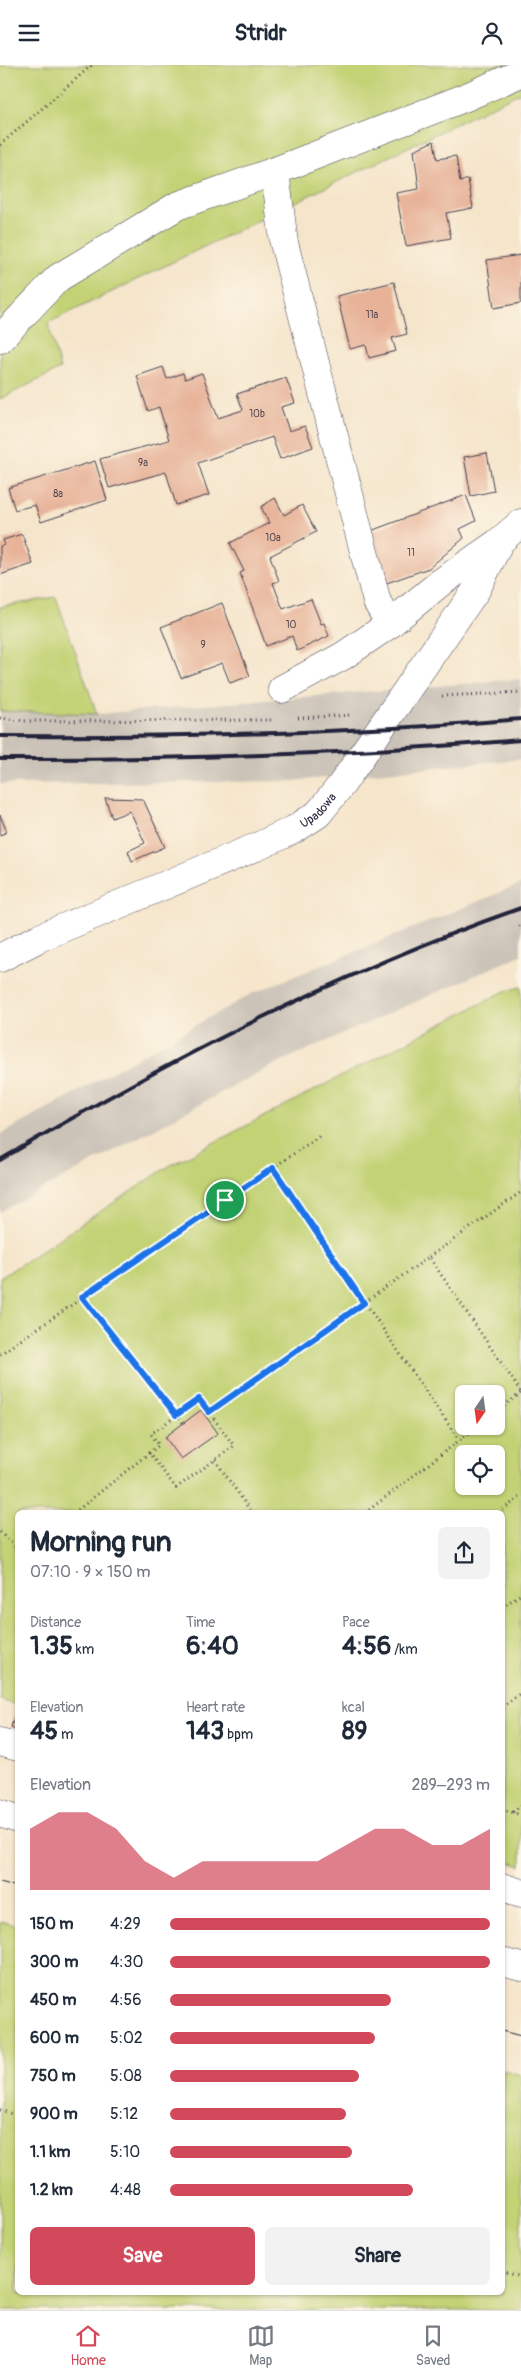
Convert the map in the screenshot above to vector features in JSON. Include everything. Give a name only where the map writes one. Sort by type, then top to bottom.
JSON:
[{"type":"street","points":[[0,339],[58,278],[177,206],[275,171],[521,73]]},
{"type":"street","points":[[275,171],[284,243],[377,602],[390,624]]},
{"type":"street","name":"Upadowa","points":[[0,958],[39,939],[295,829],[318,814],[342,784],[476,591],[500,541],[521,523]]},
{"type":"street","points":[[282,689],[343,656],[390,624],[440,583],[500,541]]},
{"type":"street","points":[[0,1742],[15,1746]]},
{"type":"street","points":[[0,1813],[15,1818]]},
{"type":"street","points":[[505,1888],[521,1893]]},
{"type":"street","points":[[505,1963],[521,1967]]},
{"type":"path","points":[[0,145],[92,65]]},
{"type":"path","points":[[409,689],[436,696],[521,692]]},
{"type":"path","points":[[288,719],[392,713]]},
{"type":"path","points":[[0,718],[24,721],[279,719]]},
{"type":"path","points":[[0,1354],[321,1135]]},
{"type":"path","points":[[273,1168],[459,1440]]},
{"type":"path","points":[[209,1412],[521,1192]]},
{"type":"path","points":[[429,1257],[521,1393],[505,1405]]},
{"type":"path","points":[[82,1297],[183,1423]]},
{"type":"path","points":[[78,1510],[149,1453],[159,1445],[151,1433],[199,1399],[234,1446],[176,1488],[149,1453]]},
{"type":"path","points":[[369,1510],[466,1435]]},
{"type":"path","points":[[215,1460],[250,1510]]},
{"type":"path","points":[[503,1510],[521,1496]]},
{"type":"path","points":[[0,1532],[15,1547]]},
{"type":"path","points":[[505,1605],[521,1594]]},
{"type":"path","points":[[505,1705],[521,1693]]},
{"type":"path","points":[[512,1812],[521,1805]]},
{"type":"path","points":[[505,1810],[521,1815]]},
{"type":"path","points":[[0,2110],[15,2115]]},
{"type":"path","points":[[505,2272],[521,2277]]},
{"type":"shaded area","points":[[521,679],[521,759],[292,781],[0,784],[0,711],[97,714]]},
{"type":"shaded area","points":[[521,884],[521,955],[273,1065],[0,1212],[0,1135],[251,994]]},
{"type":"green space","points":[[0,65],[521,65],[521,92],[48,323],[60,369],[0,399]]},
{"type":"green space","points":[[56,597],[97,714],[0,711],[0,607]]},
{"type":"green space","points":[[521,987],[521,1866],[505,1861],[505,1510],[15,1510],[15,1704],[0,1700],[0,1278],[169,1166],[505,991]]},
{"type":"green space","points":[[0,1921],[15,1925],[15,2295],[505,2295],[505,2071],[521,2075],[521,2310],[0,2310]]},
{"type":"building","points":[[434,141],[437,159],[456,156],[460,182],[468,179],[473,208],[446,213],[451,238],[406,246],[396,193],[419,189],[414,150]]},
{"type":"building","points":[[521,255],[521,303],[494,308],[487,260]]},
{"type":"building","points":[[394,282],[407,334],[392,338],[396,351],[369,358],[366,345],[350,349],[337,296]]},
{"type":"building","points":[[163,367],[167,379],[183,373],[185,379],[202,373],[218,418],[243,410],[237,394],[286,378],[295,403],[281,407],[289,431],[305,426],[313,447],[280,459],[272,437],[198,463],[209,495],[176,505],[166,472],[109,488],[100,459],[169,440],[159,407],[148,411],[137,376]]},
{"type":"building","points":[[487,453],[494,491],[471,496],[464,457]]},
{"type":"building","points":[[95,461],[107,500],[41,522],[35,505],[15,510],[8,488]]},
{"type":"building","points":[[466,495],[476,521],[460,529],[464,538],[429,568],[384,584],[368,532]]},
{"type":"building","points":[[275,498],[284,515],[302,505],[316,532],[270,556],[279,581],[273,583],[283,609],[311,599],[321,624],[324,623],[329,636],[297,651],[292,636],[266,646],[240,573],[244,571],[230,543],[269,523],[261,507]]},
{"type":"building","points":[[22,534],[33,564],[0,575],[0,546],[5,545],[3,540]]},
{"type":"building","points":[[222,603],[250,676],[230,683],[222,663],[181,678],[161,627]]},
{"type":"building","points":[[105,798],[143,799],[165,847],[132,861],[128,851],[145,843],[130,811],[112,818]]},
{"type":"building","points":[[0,815],[7,832],[0,835]]},
{"type":"building","points":[[201,1410],[218,1433],[181,1459],[165,1437]]},
{"type":"building","points":[[15,1714],[15,1729],[11,1727]]},
{"type":"tram line","points":[[0,1882],[15,1886]]},
{"type":"tram line","points":[[505,2032],[521,2036]]},
{"type":"railway","points":[[0,736],[261,734],[521,719]]},
{"type":"railway","points":[[0,759],[261,755],[521,740]]},
{"type":"railway","points":[[0,1160],[126,1088],[254,1021],[386,961],[453,933],[521,908]]},
{"type":"route","points":[[273,1168],[364,1303],[209,1412],[199,1399],[176,1415],[82,1297],[225,1200],[273,1168]]}]
